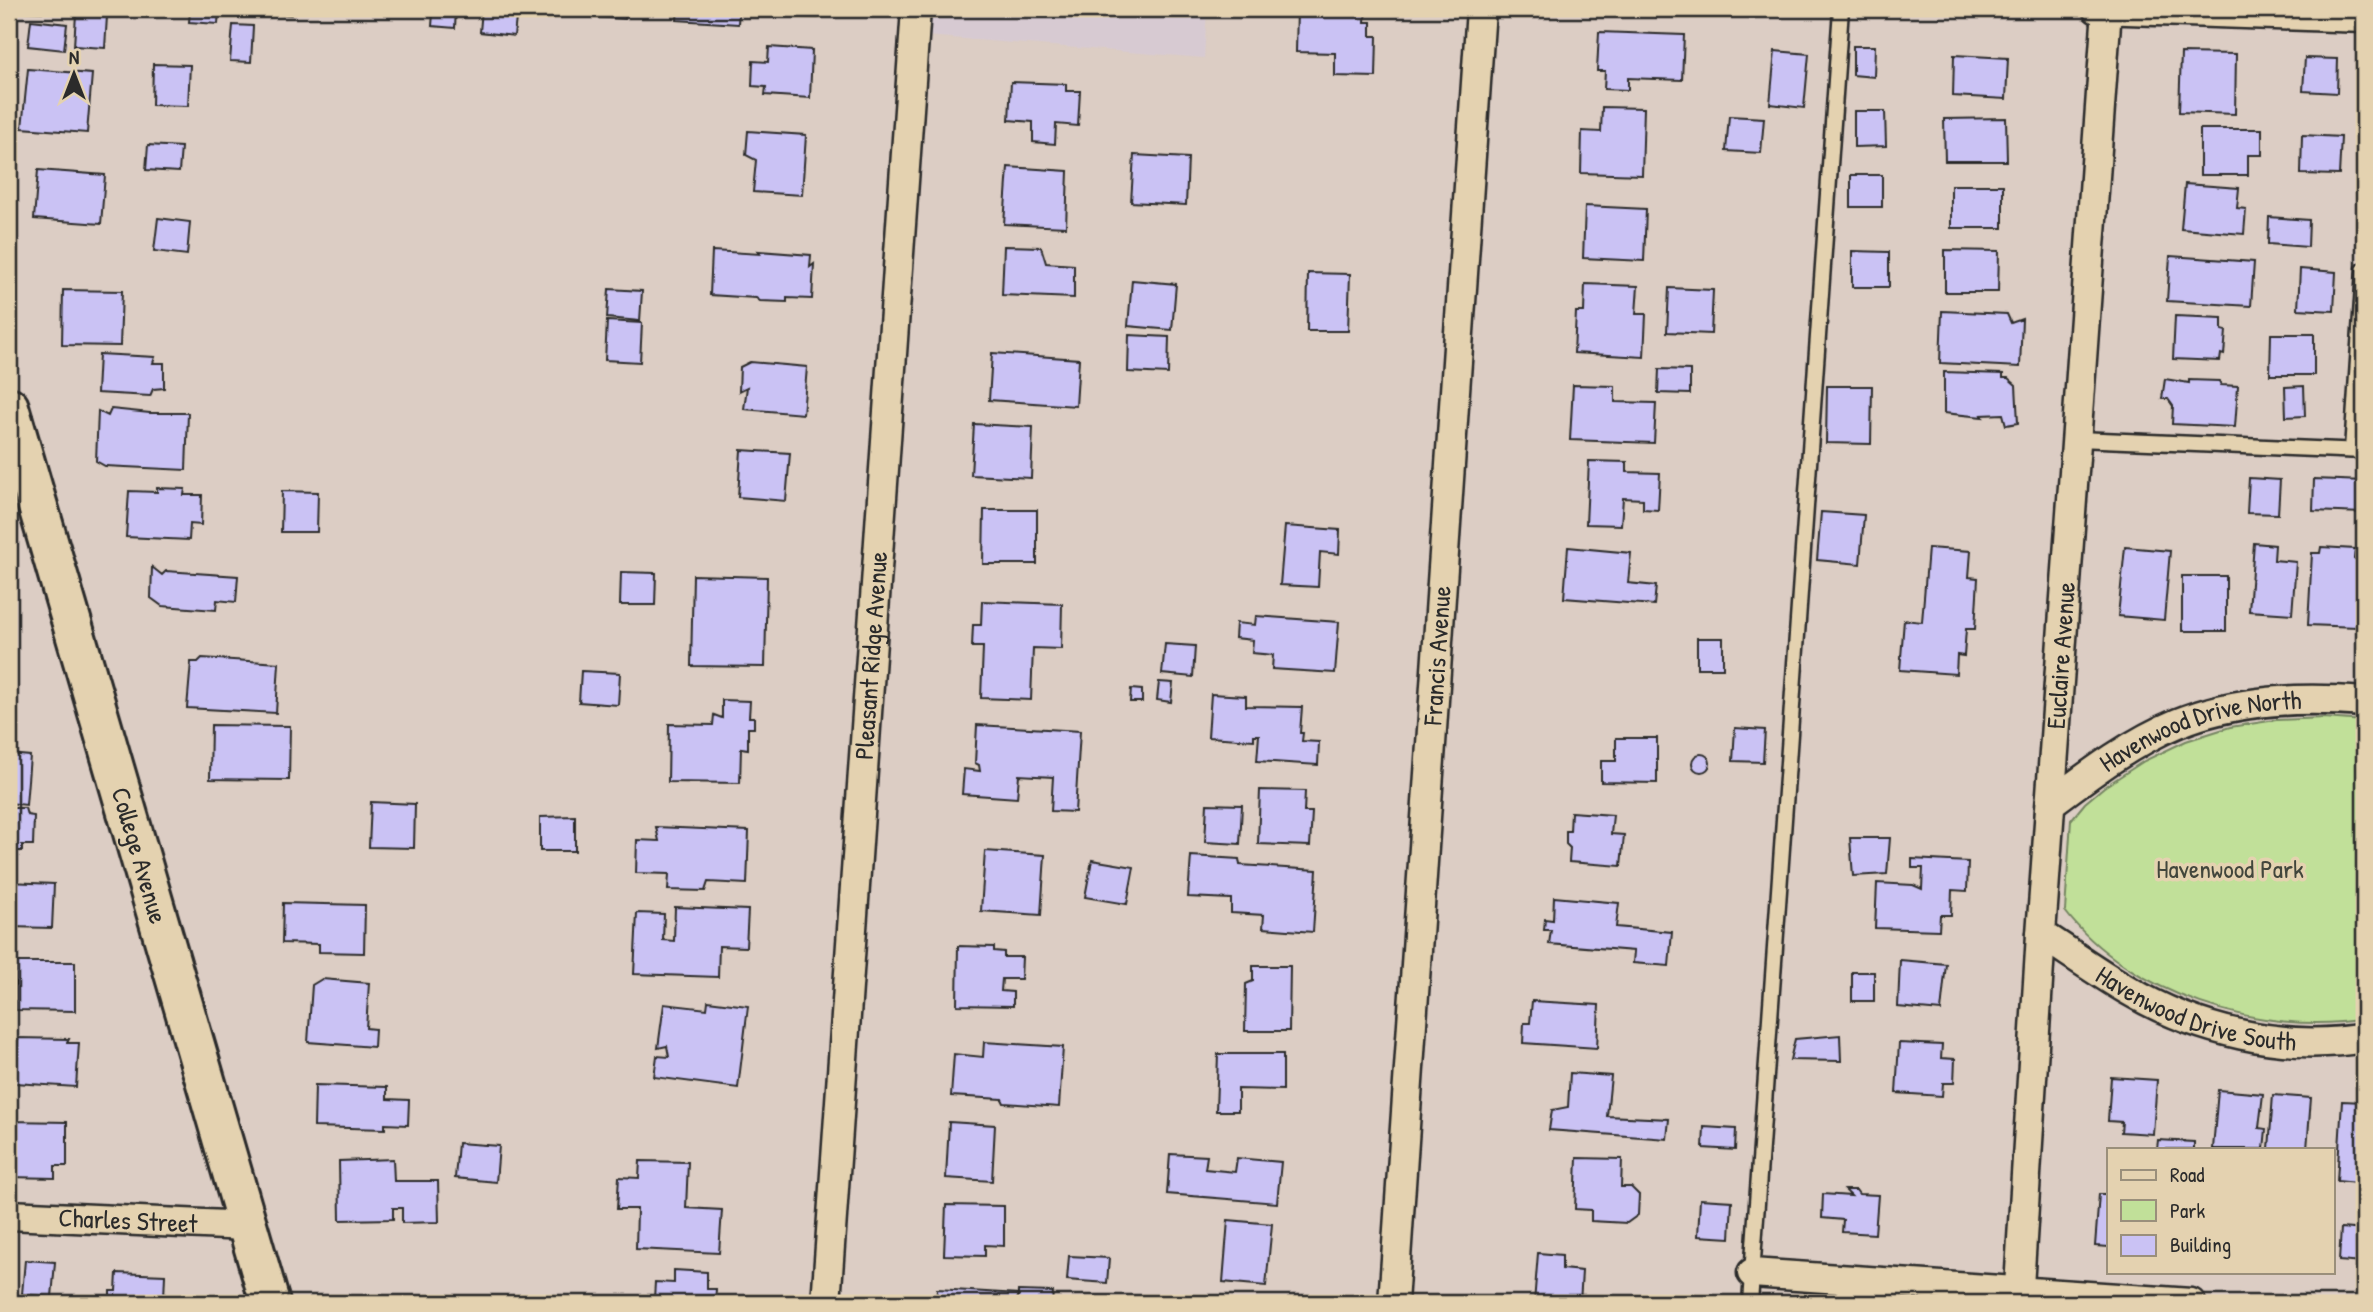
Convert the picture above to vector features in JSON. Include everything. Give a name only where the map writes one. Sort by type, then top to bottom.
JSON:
[{"type":"main road","name":"College Avenue","points":[[9,408],[270,1303]]},
{"type":"street","name":"Pleasant Ridge Avenue","points":[[827,1303],[916,9]]},
{"type":"street","name":"Francis Avenue","points":[[1393,1303],[1481,9]]},
{"type":"street","points":[[2097,9],[2364,18]]},
{"type":"street","name":"Euclaire Avenue","points":[[2018,1297],[2040,934],[2078,439],[2107,9]]},
{"type":"street","name":"Havenwood Drive North","points":[[2051,803],[2135,745],[2178,723],[2202,715],[2225,708],[2275,701],[2325,699],[2364,702]]},
{"type":"street","name":"Havenwood Drive South","points":[[2040,934],[2127,990],[2168,1011],[2213,1028],[2259,1038],[2308,1042],[2364,1038]]},
{"type":"street","name":"Charles Street","points":[[9,1215],[247,1226]]},
{"type":"street","points":[[1752,1273],[2018,1297],[2190,1303]]},
{"type":"lane","points":[[1750,1303],[1841,9]]},
{"type":"lane","points":[[2078,439],[2358,450],[2364,270]]},
{"type":"shaded area","points":[[916,9],[1207,9],[1204,58],[914,35]]},
{"type":"green space","name":"Havenwood Park","points":[[2324,718],[2364,721],[2364,1019],[2325,1023],[2284,1021],[2242,1015],[2200,1003],[2161,986],[2124,965],[2092,940],[2065,911],[2071,820],[2085,803],[2104,787],[2144,761],[2186,741],[2230,727],[2276,720]]},
{"type":"building","points":[[70,9],[70,13],[26,11]]},
{"type":"building","points":[[197,9],[219,9],[218,24],[189,22],[190,12]]},
{"type":"building","points":[[247,9],[292,9],[291,15],[247,12]]},
{"type":"building","points":[[407,9],[456,9],[455,28],[432,26],[433,13],[407,12]]},
{"type":"building","points":[[482,9],[517,9],[514,36],[480,32]]},
{"type":"building","points":[[557,9],[626,9],[625,19],[556,15]]},
{"type":"building","points":[[678,9],[739,9],[738,24],[677,20]]},
{"type":"building","points":[[771,9],[819,9],[818,18],[771,15]]},
{"type":"building","points":[[1297,9],[1366,9],[1365,22],[1371,22],[1371,36],[1377,36],[1376,77],[1335,76],[1335,53],[1296,52]]},
{"type":"building","points":[[76,14],[107,16],[105,48],[74,46]]},
{"type":"building","points":[[31,20],[67,24],[64,50],[28,46]]},
{"type":"building","points":[[233,25],[253,26],[251,62],[230,61]]},
{"type":"building","points":[[1599,32],[1684,35],[1682,80],[1628,78],[1628,90],[1604,89],[1605,71],[1597,71]]},
{"type":"building","points":[[1853,46],[1875,46],[1874,77],[1853,75]]},
{"type":"building","points":[[769,47],[812,50],[810,98],[765,95],[766,87],[752,86],[753,61],[768,62]]},
{"type":"building","points":[[1775,51],[1809,54],[1804,108],[1770,104]]},
{"type":"building","points":[[2181,53],[2236,54],[2235,114],[2179,112]]},
{"type":"building","points":[[1954,55],[2008,58],[2006,99],[1953,96]]},
{"type":"building","points":[[2305,58],[2338,59],[2337,93],[2303,91]]},
{"type":"building","points":[[153,64],[190,65],[188,106],[152,105]]},
{"type":"building","points":[[28,69],[92,74],[87,133],[22,128]]},
{"type":"building","points":[[1011,82],[1066,84],[1066,91],[1080,91],[1078,126],[1056,124],[1055,144],[1033,142],[1033,122],[1009,120]]},
{"type":"building","points":[[1602,107],[1644,108],[1642,175],[1581,173],[1582,131],[1601,132]]},
{"type":"building","points":[[1854,111],[1885,111],[1886,146],[1854,147]]},
{"type":"building","points":[[1729,116],[1764,118],[1761,153],[1726,151]]},
{"type":"building","points":[[2006,118],[2007,161],[1945,161],[1944,119]]},
{"type":"building","points":[[2200,129],[2262,129],[2262,155],[2248,155],[2248,175],[2200,175]]},
{"type":"building","points":[[748,131],[806,135],[802,195],[753,192],[756,160],[746,155]]},
{"type":"building","points":[[2302,135],[2341,137],[2339,175],[2301,174]]},
{"type":"building","points":[[148,145],[181,147],[179,172],[146,170]]},
{"type":"building","points":[[1134,155],[1188,158],[1186,205],[1131,202]]},
{"type":"building","points":[[1008,167],[1068,171],[1066,227],[1004,224]]},
{"type":"building","points":[[38,170],[105,175],[101,224],[34,219]]},
{"type":"building","points":[[1851,175],[1882,175],[1882,207],[1851,207]]},
{"type":"building","points":[[2185,184],[2239,188],[2237,208],[2246,209],[2244,234],[2181,229]]},
{"type":"building","points":[[1951,185],[2003,185],[2003,228],[1951,228]]},
{"type":"building","points":[[1585,206],[1646,209],[1644,261],[1583,258]]},
{"type":"building","points":[[2269,217],[2309,220],[2308,247],[2268,244]]},
{"type":"building","points":[[158,218],[190,222],[187,255],[154,251]]},
{"type":"building","points":[[1004,246],[1041,247],[1046,263],[1074,265],[1074,298],[1002,295]]},
{"type":"building","points":[[1945,250],[1999,251],[1998,292],[1945,292]]},
{"type":"building","points":[[712,251],[811,255],[810,267],[814,264],[812,299],[760,301],[756,298],[710,295]]},
{"type":"building","points":[[1852,251],[1889,252],[1889,287],[1852,287]]},
{"type":"building","points":[[2170,256],[2254,262],[2251,306],[2167,301]]},
{"type":"building","points":[[2300,269],[2336,272],[2334,311],[2298,309]]},
{"type":"building","points":[[1308,273],[1350,274],[1348,331],[1307,331]]},
{"type":"building","points":[[1132,280],[1176,284],[1172,330],[1128,326]]},
{"type":"building","points":[[1585,284],[1638,286],[1636,314],[1646,314],[1644,357],[1574,353],[1576,312],[1584,312]]},
{"type":"building","points":[[1669,288],[1713,290],[1711,334],[1667,332]]},
{"type":"building","points":[[609,289],[642,291],[640,321],[607,318]]},
{"type":"building","points":[[63,290],[122,291],[120,346],[62,345]]},
{"type":"building","points":[[1942,311],[2007,314],[2011,323],[2022,319],[2020,367],[1940,363]]},
{"type":"building","points":[[2175,316],[2222,318],[2222,330],[2226,331],[2224,355],[2221,354],[2220,361],[2173,359]]},
{"type":"building","points":[[607,321],[642,323],[640,362],[605,360]]},
{"type":"building","points":[[2271,334],[2314,334],[2314,375],[2270,375]]},
{"type":"building","points":[[1129,335],[1169,337],[1168,374],[1128,372]]},
{"type":"building","points":[[992,353],[1079,359],[1076,406],[989,400]]},
{"type":"building","points":[[99,354],[155,357],[153,363],[164,363],[164,388],[153,389],[150,396],[97,393]]},
{"type":"building","points":[[750,362],[807,367],[803,414],[744,409],[747,387],[739,391],[740,367]]},
{"type":"building","points":[[1659,369],[1690,370],[1690,394],[1658,393]]},
{"type":"building","points":[[1944,372],[2003,374],[2003,378],[2008,378],[2016,385],[2018,423],[2006,425],[2003,414],[1982,415],[1983,417],[1944,413]]},
{"type":"building","points":[[2165,379],[2189,383],[2189,380],[2219,381],[2221,385],[2238,386],[2235,427],[2172,424],[2173,406],[2168,399],[2162,399]]},
{"type":"building","points":[[1573,385],[1615,386],[1615,402],[1656,403],[1654,443],[1570,440]]},
{"type":"building","points":[[1827,386],[1872,386],[1871,444],[1826,443]]},
{"type":"building","points":[[2304,386],[2305,416],[2286,417],[2285,387]]},
{"type":"building","points":[[111,409],[188,413],[186,470],[105,466],[96,461],[98,411],[108,416]]},
{"type":"building","points":[[974,424],[1033,427],[1031,478],[971,475]]},
{"type":"building","points":[[741,450],[790,453],[786,501],[738,497]]},
{"type":"building","points":[[1589,461],[1627,462],[1627,472],[1660,473],[1658,510],[1643,509],[1643,499],[1623,498],[1621,525],[1586,524]]},
{"type":"building","points":[[2249,478],[2280,480],[2278,514],[2247,513]]},
{"type":"building","points":[[2314,479],[2364,481],[2363,513],[2313,511]]},
{"type":"building","points":[[157,488],[185,489],[184,495],[202,495],[201,525],[190,524],[189,540],[126,537],[129,491],[157,492]]},
{"type":"building","points":[[282,491],[318,492],[317,532],[281,532]]},
{"type":"building","points":[[984,510],[1037,510],[1037,564],[983,564]]},
{"type":"building","points":[[1821,512],[1864,515],[1860,564],[1817,560]]},
{"type":"building","points":[[1285,526],[1340,530],[1339,554],[1320,552],[1318,587],[1280,585]]},
{"type":"building","points":[[2254,543],[2275,545],[2274,560],[2296,562],[2292,614],[2249,611]]},
{"type":"building","points":[[1568,547],[1631,553],[1628,583],[1656,586],[1654,605],[1564,598]]},
{"type":"building","points":[[2125,547],[2170,551],[2164,620],[2118,616]]},
{"type":"building","points":[[2321,547],[2355,549],[2354,559],[2361,560],[2357,627],[2308,625],[2312,553],[2320,553]]},
{"type":"building","points":[[1928,548],[1971,551],[1969,577],[1978,578],[1975,629],[1966,629],[1964,656],[1957,655],[1956,674],[1900,670],[1904,620],[1922,622]]},
{"type":"building","points":[[152,567],[162,575],[166,571],[238,576],[236,602],[217,600],[216,610],[162,606],[151,598]]},
{"type":"building","points":[[621,572],[656,573],[655,605],[620,605]]},
{"type":"building","points":[[693,575],[767,577],[765,667],[691,666]]},
{"type":"building","points":[[2182,576],[2226,576],[2226,631],[2182,631]]},
{"type":"building","points":[[982,601],[1062,604],[1061,649],[1033,648],[1031,700],[981,698],[983,647],[972,647],[973,625],[981,625]]},
{"type":"building","points":[[1256,616],[1339,622],[1335,673],[1272,669],[1273,655],[1252,653],[1253,640],[1235,638],[1236,623],[1255,625]]},
{"type":"building","points":[[1697,638],[1723,638],[1723,668],[1697,668]]},
{"type":"building","points":[[1165,644],[1195,646],[1193,677],[1162,674]]},
{"type":"building","points":[[202,658],[279,663],[276,713],[187,708],[191,662],[198,662]]},
{"type":"building","points":[[581,671],[620,673],[618,705],[579,702]]},
{"type":"building","points":[[1159,682],[1173,683],[1171,702],[1157,700]]},
{"type":"building","points":[[1131,689],[1142,690],[1142,702],[1130,702]]},
{"type":"building","points":[[1211,694],[1246,696],[1246,706],[1302,707],[1302,741],[1319,742],[1318,765],[1257,761],[1259,735],[1254,735],[1254,740],[1208,737]]},
{"type":"building","points":[[722,700],[750,701],[749,717],[754,717],[754,728],[748,728],[748,749],[741,748],[740,783],[668,782],[669,724],[713,725],[714,715],[722,718]]},
{"type":"building","points":[[211,725],[290,726],[289,780],[210,779]]},
{"type":"building","points":[[977,725],[1080,731],[1075,812],[1051,811],[1053,777],[1019,775],[1017,798],[962,794],[964,769],[980,771],[979,765],[975,763]]},
{"type":"building","points":[[1735,728],[1765,730],[1763,762],[1733,761]]},
{"type":"building","points":[[1616,738],[1657,738],[1657,783],[1601,782],[1601,761],[1616,761]]},
{"type":"building","points":[[9,754],[30,756],[26,805],[9,803]]},
{"type":"building","points":[[1697,754],[1705,754],[1710,763],[1708,770],[1697,772],[1692,767],[1692,759]]},
{"type":"building","points":[[1260,790],[1305,791],[1304,812],[1312,812],[1310,846],[1258,844]]},
{"type":"building","points":[[371,802],[415,804],[414,848],[369,847]]},
{"type":"building","points":[[1207,804],[1242,805],[1240,844],[1205,842]]},
{"type":"building","points":[[9,808],[25,808],[27,815],[34,816],[33,845],[22,845],[22,851],[9,851]]},
{"type":"building","points":[[1571,812],[1613,815],[1611,834],[1624,835],[1621,866],[1569,862],[1570,848],[1566,844],[1566,831],[1570,831]]},
{"type":"building","points":[[575,816],[575,851],[540,851],[540,817]]},
{"type":"building","points":[[656,827],[749,831],[747,884],[708,882],[705,891],[668,890],[669,874],[636,873],[637,840],[659,841]]},
{"type":"building","points":[[1850,838],[1890,838],[1887,874],[1853,876]]},
{"type":"building","points":[[985,851],[1045,855],[1041,915],[981,911]]},
{"type":"building","points":[[1191,856],[1239,859],[1240,865],[1317,870],[1313,932],[1263,928],[1264,915],[1231,913],[1231,899],[1188,897]]},
{"type":"building","points":[[1912,859],[1968,862],[1967,891],[1952,890],[1951,915],[1940,915],[1939,930],[1875,928],[1877,883],[1913,885],[1922,889],[1923,868],[1912,868]]},
{"type":"building","points":[[1092,860],[1134,867],[1127,904],[1085,897]]},
{"type":"building","points":[[9,882],[54,884],[52,928],[9,927]]},
{"type":"building","points":[[1554,897],[1619,903],[1616,927],[1672,932],[1669,966],[1633,963],[1634,951],[1549,944],[1551,930],[1544,930],[1545,919],[1553,920]]},
{"type":"building","points":[[283,903],[365,905],[364,953],[319,952],[319,944],[282,943]]},
{"type":"building","points":[[675,907],[748,910],[746,947],[719,946],[718,977],[634,974],[637,913],[664,914],[663,940],[674,941]]},
{"type":"building","points":[[958,946],[994,947],[994,951],[1004,952],[1004,957],[1022,957],[1021,979],[1002,979],[1001,991],[1013,992],[1013,1006],[957,1005]]},
{"type":"building","points":[[1900,960],[1946,964],[1941,1011],[1898,1007]]},
{"type":"building","points":[[16,962],[75,962],[75,1011],[16,1010]]},
{"type":"building","points":[[1253,966],[1290,966],[1289,1031],[1245,1031],[1246,984],[1253,981]]},
{"type":"building","points":[[1852,972],[1874,972],[1874,1001],[1852,1001]]},
{"type":"building","points":[[322,979],[369,983],[366,1028],[375,1029],[374,1047],[308,1042],[312,985]]},
{"type":"building","points":[[708,1001],[748,1006],[738,1088],[654,1077],[657,1056],[669,1057],[667,1046],[658,1048],[664,1004],[707,1009]]},
{"type":"building","points":[[1532,1001],[1599,1005],[1597,1048],[1523,1043],[1524,1023],[1530,1023]]},
{"type":"building","points":[[1840,1035],[1841,1061],[1790,1060],[1795,1039]]},
{"type":"building","points":[[18,1038],[69,1039],[67,1043],[79,1043],[76,1087],[15,1083],[9,1077],[9,1057],[17,1058]]},
{"type":"building","points":[[984,1042],[1063,1047],[1059,1107],[1004,1103],[1002,1099],[951,1096],[954,1054],[983,1057]]},
{"type":"building","points":[[1899,1043],[1942,1045],[1941,1058],[1955,1059],[1954,1083],[1943,1083],[1942,1096],[1896,1093]]},
{"type":"building","points":[[1218,1054],[1283,1054],[1283,1090],[1238,1089],[1238,1111],[1216,1111]]},
{"type":"building","points":[[1570,1073],[1611,1076],[1607,1116],[1669,1119],[1667,1139],[1549,1130],[1552,1110],[1568,1107]]},
{"type":"building","points":[[2111,1077],[2157,1080],[2153,1134],[2121,1132],[2122,1122],[2108,1121]]},
{"type":"building","points":[[315,1085],[387,1087],[387,1099],[409,1100],[408,1125],[385,1124],[385,1129],[314,1127]]},
{"type":"building","points":[[2218,1090],[2263,1094],[2259,1128],[2266,1129],[2264,1148],[2213,1148]]},
{"type":"building","points":[[2273,1095],[2311,1098],[2307,1148],[2269,1148]]},
{"type":"building","points":[[2342,1101],[2364,1102],[2364,1197],[2355,1196],[2356,1183],[2337,1181]]},
{"type":"building","points":[[9,1121],[67,1122],[67,1166],[55,1166],[55,1178],[9,1177]]},
{"type":"building","points":[[949,1122],[995,1125],[992,1181],[946,1178]]},
{"type":"building","points":[[1704,1127],[1736,1129],[1735,1150],[1703,1148]]},
{"type":"building","points":[[2158,1140],[2194,1142],[2194,1148],[2157,1148]]},
{"type":"building","points":[[458,1143],[499,1146],[496,1182],[455,1178]]},
{"type":"building","points":[[1170,1154],[1207,1156],[1205,1169],[1235,1172],[1237,1158],[1281,1162],[1277,1203],[1167,1194]]},
{"type":"building","points":[[1577,1158],[1622,1159],[1621,1187],[1631,1187],[1639,1195],[1638,1215],[1627,1223],[1591,1221],[1591,1210],[1575,1209]]},
{"type":"building","points":[[393,1159],[394,1181],[438,1181],[439,1222],[402,1223],[402,1208],[393,1208],[393,1219],[340,1220],[339,1161]]},
{"type":"building","points":[[640,1161],[688,1162],[686,1208],[722,1210],[719,1253],[636,1249],[637,1209],[617,1209],[619,1177],[639,1178]]},
{"type":"building","points":[[1845,1190],[1878,1195],[1875,1234],[1842,1232],[1843,1220],[1822,1218],[1823,1194],[1851,1196]]},
{"type":"building","points":[[2099,1194],[2107,1194],[2107,1247],[2095,1246]]},
{"type":"building","points":[[1700,1199],[1732,1201],[1730,1238],[1698,1236]]},
{"type":"building","points":[[946,1205],[1004,1206],[1004,1246],[985,1245],[985,1256],[944,1255]]},
{"type":"building","points":[[1228,1220],[1272,1224],[1266,1286],[1223,1282]]},
{"type":"building","points":[[2341,1228],[2364,1230],[2363,1263],[2339,1261]]},
{"type":"building","points":[[1538,1253],[1562,1255],[1562,1269],[1582,1271],[1580,1303],[1534,1303]]},
{"type":"building","points":[[1069,1256],[1109,1258],[1107,1283],[1067,1280]]},
{"type":"building","points":[[25,1260],[55,1262],[52,1297],[22,1294]]},
{"type":"building","points":[[674,1270],[707,1272],[707,1289],[716,1289],[715,1303],[627,1303],[628,1297],[654,1299],[655,1282],[674,1283]]},
{"type":"building","points":[[117,1273],[165,1275],[164,1298],[152,1298],[152,1303],[89,1303],[89,1298],[110,1299],[110,1291],[116,1291]]},
{"type":"building","points":[[937,1289],[1018,1294],[1017,1303],[936,1303]]},
{"type":"building","points":[[1018,1291],[1053,1292],[1052,1303],[1018,1303]]}]
